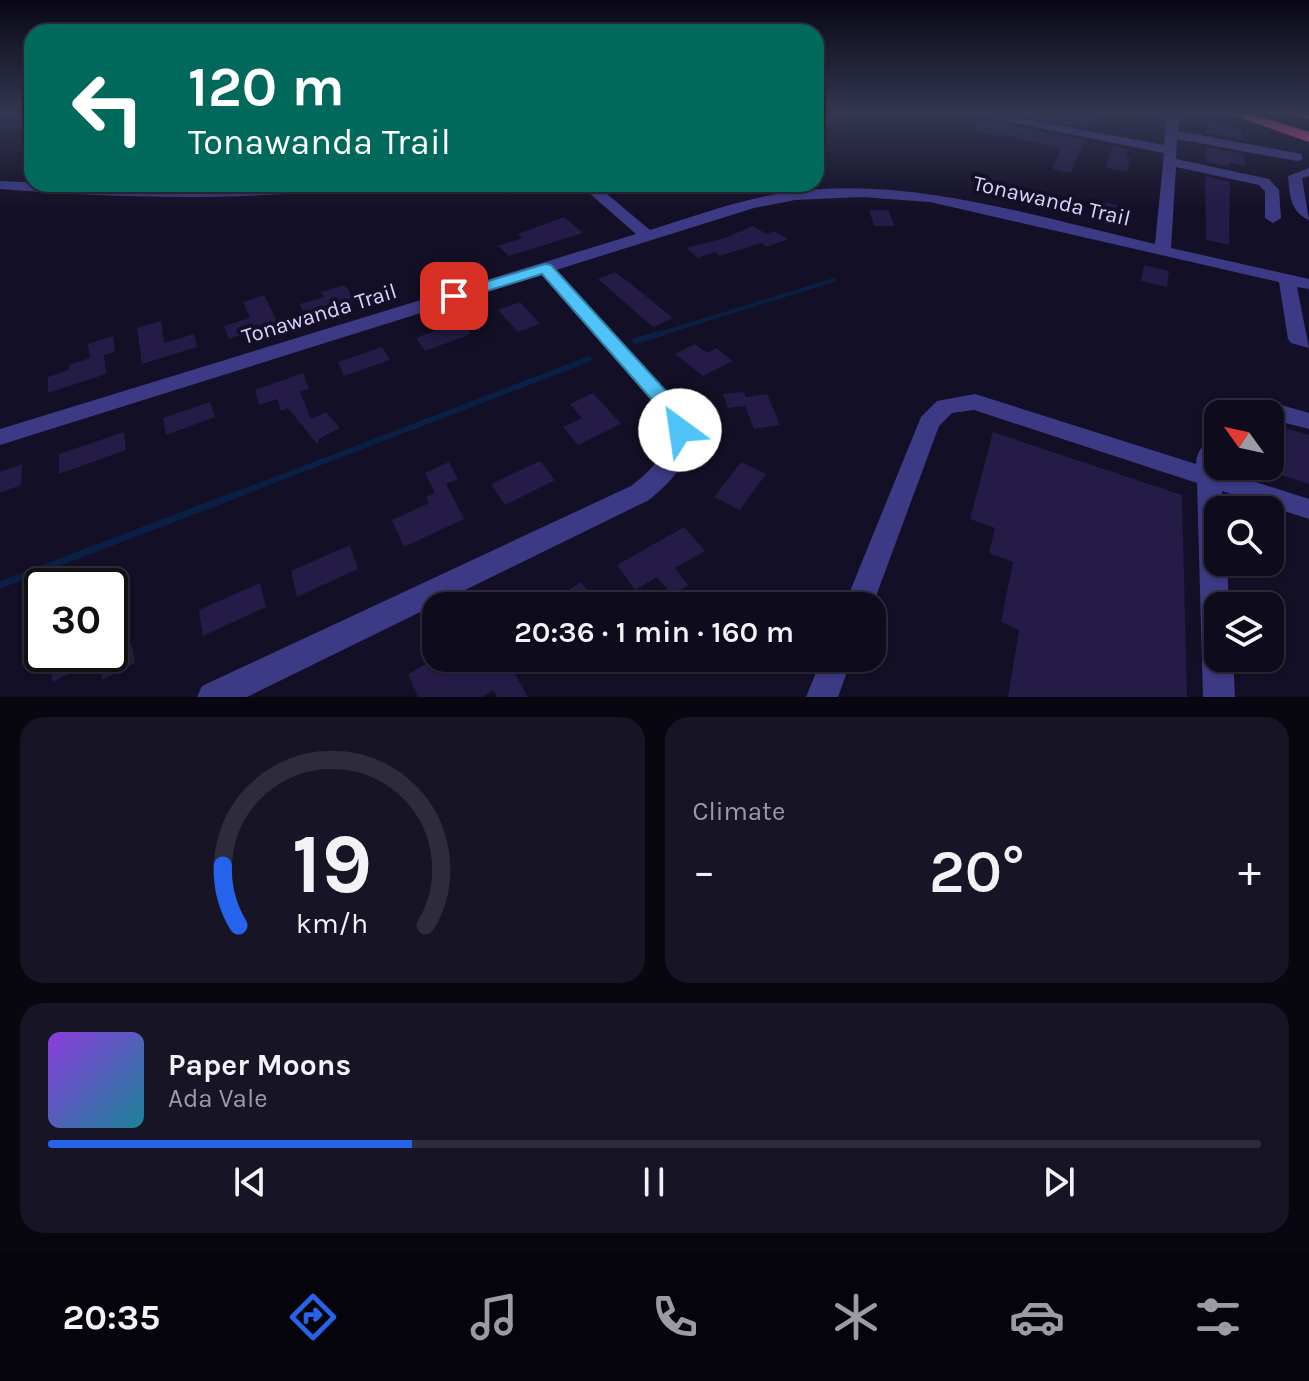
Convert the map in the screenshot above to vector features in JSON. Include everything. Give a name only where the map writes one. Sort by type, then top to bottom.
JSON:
[{"type":"street","points":[[1152,146],[1297,157]]},
{"type":"street","points":[[1163,250],[1171,146]]},
{"type":"street","points":[[1171,149],[1264,182],[1272,190],[1273,218]]},
{"type":"street","points":[[1309,172],[1295,176],[1298,203],[1309,215]]},
{"type":"street","points":[[0,185],[24,187]]},
{"type":"street","points":[[91,192],[221,192]]},
{"type":"street","points":[[596,192],[648,236]]},
{"type":"street","name":"Tonawanda Trail","points":[[0,437],[648,236],[784,197],[875,192],[959,203],[1309,284]]},
{"type":"street","points":[[213,697],[640,493],[658,480],[672,464],[680,442],[680,430],[670,408],[545,268]]},
{"type":"street","points":[[1287,278],[1298,339],[1309,342]]},
{"type":"street","points":[[863,592],[929,423],[945,406],[975,402],[1204,475]]},
{"type":"street","points":[[1284,414],[1309,421]]},
{"type":"street","points":[[1209,480],[1219,697]]},
{"type":"street","points":[[1218,480],[1309,509]]},
{"type":"street","points":[[822,697],[832,672]]},
{"type":"building","points":[[1047,146],[1082,146],[1071,173],[1052,169],[1061,149]]},
{"type":"building","points":[[1112,146],[1128,149],[1127,172],[1106,168]]},
{"type":"building","points":[[1206,147],[1244,154],[1245,166],[1229,163],[1229,167],[1206,162]]},
{"type":"building","points":[[1205,176],[1230,182],[1229,245],[1206,240]]},
{"type":"building","points":[[1099,201],[1117,205],[1113,222],[1095,218]]},
{"type":"building","points":[[869,210],[888,210],[895,226],[874,226]]},
{"type":"building","points":[[564,217],[583,233],[509,256],[498,246],[522,238],[518,234]]},
{"type":"building","points":[[753,226],[766,234],[774,231],[788,239],[767,247],[761,243],[720,256],[715,252],[698,258],[686,248],[722,239]]},
{"type":"building","points":[[1144,265],[1169,271],[1167,287],[1141,281]]},
{"type":"building","points":[[615,272],[673,318],[653,327],[598,279]]},
{"type":"building","points":[[345,285],[355,301],[306,317],[300,304],[324,297],[321,292]]},
{"type":"building","points":[[264,295],[278,323],[229,339],[224,326],[250,318],[243,302]]},
{"type":"building","points":[[520,302],[540,324],[518,332],[498,310]]},
{"type":"building","points":[[161,321],[164,343],[194,334],[197,347],[142,364],[137,328]]},
{"type":"building","points":[[461,321],[471,334],[425,351],[416,338]]},
{"type":"building","points":[[113,336],[115,352],[104,355],[106,374],[48,393],[48,377],[90,358],[88,344]]},
{"type":"building","points":[[695,344],[707,353],[716,348],[733,361],[703,376],[675,354]]},
{"type":"building","points":[[382,347],[390,360],[344,376],[338,362]]},
{"type":"building","points":[[303,373],[309,389],[300,392],[311,419],[326,412],[340,428],[319,439],[318,445],[288,408],[281,411],[277,399],[259,405],[255,390]]},
{"type":"building","points":[[744,392],[746,397],[767,394],[780,425],[754,429],[745,406],[728,408],[723,394]]},
{"type":"building","points":[[593,393],[621,424],[578,445],[563,427],[582,418],[570,404]]},
{"type":"building","points":[[210,402],[215,417],[166,435],[163,418]]},
{"type":"building","points":[[1284,428],[1309,435],[1309,484],[1284,476]]},
{"type":"building","points":[[124,432],[126,450],[59,474],[59,454]]},
{"type":"building","points":[[993,432],[1182,495],[1187,697],[1008,697],[1019,630],[1001,622],[1013,562],[989,553],[995,528],[970,519]]},
{"type":"building","points":[[540,461],[555,480],[505,505],[491,484]]},
{"type":"building","points":[[449,462],[458,479],[446,484],[464,519],[404,547],[392,520],[429,503],[426,497],[435,493],[425,473]]},
{"type":"building","points":[[741,462],[766,474],[740,510],[714,497]]},
{"type":"building","points":[[22,464],[21,485],[0,493],[0,472]]},
{"type":"building","points":[[684,527],[705,551],[675,568],[688,585],[677,592],[670,592],[657,577],[635,590],[617,565]]},
{"type":"building","points":[[350,545],[358,569],[297,597],[291,571]]},
{"type":"building","points":[[581,582],[588,592],[565,592]]},
{"type":"building","points":[[260,583],[266,607],[203,636],[199,610]]},
{"type":"building","points":[[132,644],[135,663],[128,667],[128,646]]},
{"type":"building","points":[[422,666],[422,672],[514,672],[528,697],[497,697],[493,690],[482,697],[418,697],[408,674]]},
{"type":"building","points":[[51,672],[73,672],[52,682]]},
{"type":"building","points":[[101,672],[118,672],[102,680]]},
{"type":"waterway","points":[[656,335],[834,280]]},
{"type":"waterway","points":[[656,335],[663,333]]},
{"type":"waterway","points":[[635,341],[656,335]]},
{"type":"waterway","points":[[238,494],[589,359]]},
{"type":"waterway","points":[[0,585],[243,492]]},
{"type":"route","points":[[454,296],[545,268],[670,408],[680,430]]}]
